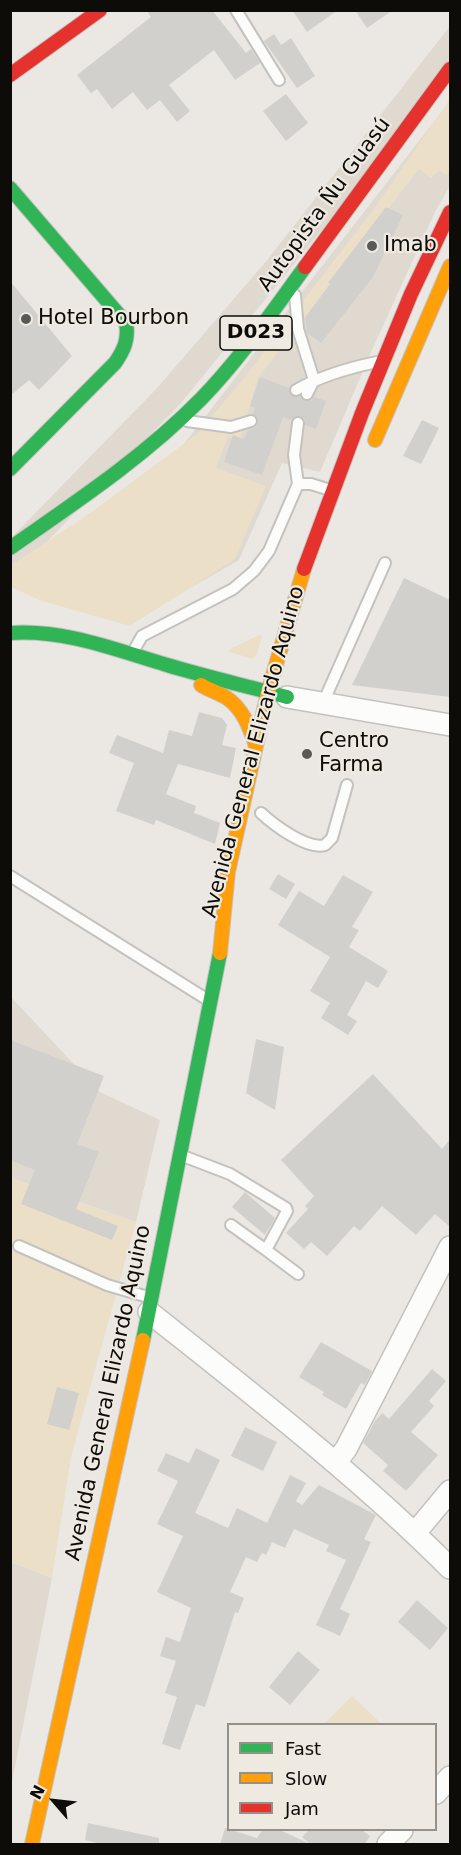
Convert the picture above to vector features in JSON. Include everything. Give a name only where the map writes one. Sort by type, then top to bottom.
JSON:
[{"type":"main road","points":[[10,75],[100,10]]},
{"type":"main road","name":"Autopista Ñu Guasú","points":[[10,548],[98,487],[201,399],[247,346],[450,69]]},
{"type":"main road","points":[[10,188],[126,322],[128,331],[123,352],[115,363],[10,469]]},
{"type":"main road","name":"Avenida General Elizardo Aquino","points":[[32,1845],[150,1305],[221,949],[228,872],[256,746],[282,696],[298,584],[374,381],[411,294],[450,212]]},
{"type":"main road","points":[[368,457],[450,266]]},
{"type":"main road","points":[[374,381],[396,390]]},
{"type":"main road","points":[[10,633],[21,631],[68,637],[177,669],[282,696]]},
{"type":"main road","points":[[177,669],[207,689],[225,697],[238,708],[249,722],[256,746]]},
{"type":"main road","name":"Avenida General Elizardo Aquino","points":[[221,949],[239,897]]},
{"type":"street","points":[[282,696],[450,725]]},
{"type":"street","points":[[336,1462],[346,1449],[450,1247]]},
{"type":"street","points":[[150,1305],[336,1462],[450,1568]]},
{"type":"street","points":[[415,1533],[450,1491]]},
{"type":"street","points":[[437,1791],[450,1777]]},
{"type":"street","points":[[388,1845],[401,1831]]},
{"type":"lane","points":[[236,10],[279,81]]},
{"type":"lane","points":[[294,282],[296,322],[314,380],[307,394]]},
{"type":"lane","points":[[296,390],[314,380],[353,367],[383,361]]},
{"type":"lane","points":[[179,419],[231,427],[251,421]]},
{"type":"lane","points":[[131,655],[140,639],[148,633],[232,588],[254,571],[269,550],[298,484],[294,455],[298,423]]},
{"type":"lane","points":[[298,484],[311,484],[333,491]]},
{"type":"lane","points":[[323,703],[384,563]]},
{"type":"lane","points":[[261,813],[278,828],[315,845],[325,845],[332,838],[347,785]]},
{"type":"lane","points":[[10,876],[211,1002]]},
{"type":"lane","points":[[180,1154],[230,1174],[286,1208],[287,1211],[266,1250]]},
{"type":"lane","points":[[231,1225],[298,1274]]},
{"type":"lane","points":[[19,1246],[150,1305]]},
{"type":"shaded area","points":[[450,26],[450,72],[181,403],[11,579],[11,538],[158,387],[268,259]]},
{"type":"shaded area","points":[[450,99],[450,168],[447,175],[439,171],[431,178],[419,169],[258,378],[240,439],[228,437],[216,468],[266,486],[235,559],[130,626],[39,600],[11,587],[11,565],[86,516],[197,434],[247,374],[373,210]]},
{"type":"shaded area","points":[[450,101],[450,186],[435,212],[372,350],[320,472],[282,463],[239,560],[140,617],[63,600]]},
{"type":"shaded area","points":[[259,635],[262,636],[257,654],[253,659],[229,652],[230,649]]},
{"type":"shaded area","points":[[11,997],[100,1092],[160,1120],[136,1222],[11,1178]]},
{"type":"shaded area","points":[[10,1178],[136,1222],[71,1457],[52,1578],[11,1562]]},
{"type":"shaded area","points":[[11,1562],[52,1578],[11,1787]]},
{"type":"shaded area","points":[[352,1696],[381,1723],[325,1723]]},
{"type":"building","points":[[146,10],[212,10],[246,53],[251,49],[260,63],[235,80],[214,50],[169,85],[190,111],[177,122],[160,100],[147,110],[133,92],[112,109],[97,89],[91,93],[77,75],[151,17]]},
{"type":"building","points":[[292,10],[338,10],[307,32]]},
{"type":"building","points":[[355,10],[393,10],[367,28]]},
{"type":"building","points":[[274,34],[281,45],[291,38],[315,76],[297,88],[264,41]]},
{"type":"building","points":[[286,94],[308,123],[286,141],[263,111]]},
{"type":"building","name":"Imab","points":[[386,207],[403,215],[373,277],[321,343],[307,333],[305,318],[330,284],[328,283]]},
{"type":"building","name":"Hotel Bourbon","points":[[10,281],[72,356],[39,390],[29,380],[10,396]]},
{"type":"building","points":[[260,377],[289,388],[292,396],[300,396],[304,401],[311,401],[314,397],[326,401],[316,429],[305,425],[305,420],[300,416],[295,416],[291,420],[283,417],[262,475],[224,462],[233,435],[244,439],[248,430],[256,427],[258,423],[258,418],[253,414],[255,408],[250,406]]},
{"type":"building","points":[[422,420],[439,428],[421,464],[403,456]]},
{"type":"building","points":[[404,578],[450,600],[450,697],[352,685]]},
{"type":"building","points":[[199,712],[222,718],[227,725],[222,745],[236,748],[230,778],[178,764],[166,794],[196,806],[194,813],[220,823],[215,844],[156,820],[154,825],[116,811],[134,763],[109,753],[117,735],[163,753],[169,730],[192,736]]},
{"type":"building","points":[[278,874],[295,884],[286,899],[269,889]]},
{"type":"building","points":[[343,875],[373,892],[352,927],[359,930],[349,947],[388,971],[378,988],[366,981],[347,1015],[357,1021],[348,1035],[321,1018],[330,1003],[310,991],[330,957],[278,925],[299,891],[324,906]]},
{"type":"building","points":[[256,1039],[284,1047],[275,1110],[246,1093]]},
{"type":"building","points":[[10,1040],[104,1076],[77,1144],[99,1152],[76,1209],[118,1226],[112,1240],[21,1204],[35,1170],[10,1160]]},
{"type":"building","points":[[373,1074],[442,1149],[450,1139],[450,1227],[435,1214],[416,1235],[382,1206],[360,1231],[354,1226],[327,1256],[311,1242],[304,1249],[286,1233],[308,1209],[305,1206],[314,1196],[281,1160]]},
{"type":"building","points":[[245,1192],[275,1218],[265,1235],[232,1207]]},
{"type":"building","points":[[321,1342],[372,1371],[365,1385],[361,1383],[346,1409],[322,1395],[324,1392],[299,1377]]},
{"type":"building","points":[[432,1369],[446,1381],[429,1401],[434,1406],[411,1432],[438,1455],[406,1491],[383,1471],[388,1465],[363,1443],[382,1413],[389,1419]]},
{"type":"building","points":[[57,1387],[79,1393],[69,1430],[47,1424]]},
{"type":"building","points":[[245,1427],[277,1442],[263,1471],[231,1456]]},
{"type":"building","points":[[196,1448],[220,1460],[195,1513],[228,1528],[237,1508],[267,1523],[290,1475],[306,1483],[296,1501],[302,1505],[319,1485],[376,1515],[364,1539],[371,1542],[340,1609],[350,1614],[340,1636],[316,1625],[346,1560],[326,1551],[329,1545],[294,1529],[285,1548],[272,1542],[266,1555],[262,1553],[257,1562],[246,1557],[230,1592],[244,1598],[238,1613],[235,1612],[205,1707],[196,1704],[180,1750],[162,1744],[177,1697],[165,1693],[176,1661],[160,1656],[166,1637],[180,1642],[191,1608],[157,1592],[183,1536],[157,1524],[178,1481],[157,1471],[166,1453],[189,1463]]},
{"type":"building","points":[[417,1600],[448,1628],[430,1650],[398,1622]]},
{"type":"building","points":[[298,1651],[320,1670],[290,1705],[269,1687]]},
{"type":"building","points":[[88,1823],[159,1838],[159,1845],[105,1845],[85,1840]]},
{"type":"building","points":[[225,1828],[227,1831],[257,1838],[261,1831],[282,1831],[310,1844],[302,1837],[308,1831],[363,1831],[370,1836],[364,1845],[220,1845]]},
{"type":"traffic: fast","points":[[10,188],[126,323],[127,334],[123,349],[115,363],[10,469]]},
{"type":"traffic: fast","points":[[10,548],[133,460],[179,420],[229,368],[305,267]]},
{"type":"traffic: fast","points":[[10,633],[70,637],[287,697]]},
{"type":"traffic: fast","points":[[143,1340],[220,953]]},
{"type":"traffic: slow","points":[[375,440],[450,266]]},
{"type":"traffic: slow","points":[[220,953],[228,872],[268,692],[304,569]]},
{"type":"traffic: slow","points":[[201,685],[233,702],[242,713],[256,746]]},
{"type":"traffic: slow","points":[[32,1844],[143,1340]]},
{"type":"traffic: jam","points":[[10,75],[100,10]]},
{"type":"traffic: jam","points":[[305,267],[450,69]]},
{"type":"traffic: jam","points":[[304,569],[362,413],[411,294],[450,212]]},
{"type":"place","name":"Imab","points":[[372,246]]},
{"type":"place","name":"Hotel Bourbon","points":[[26,319]]},
{"type":"place","name":"Centro Farma","points":[[307,754]]}]
